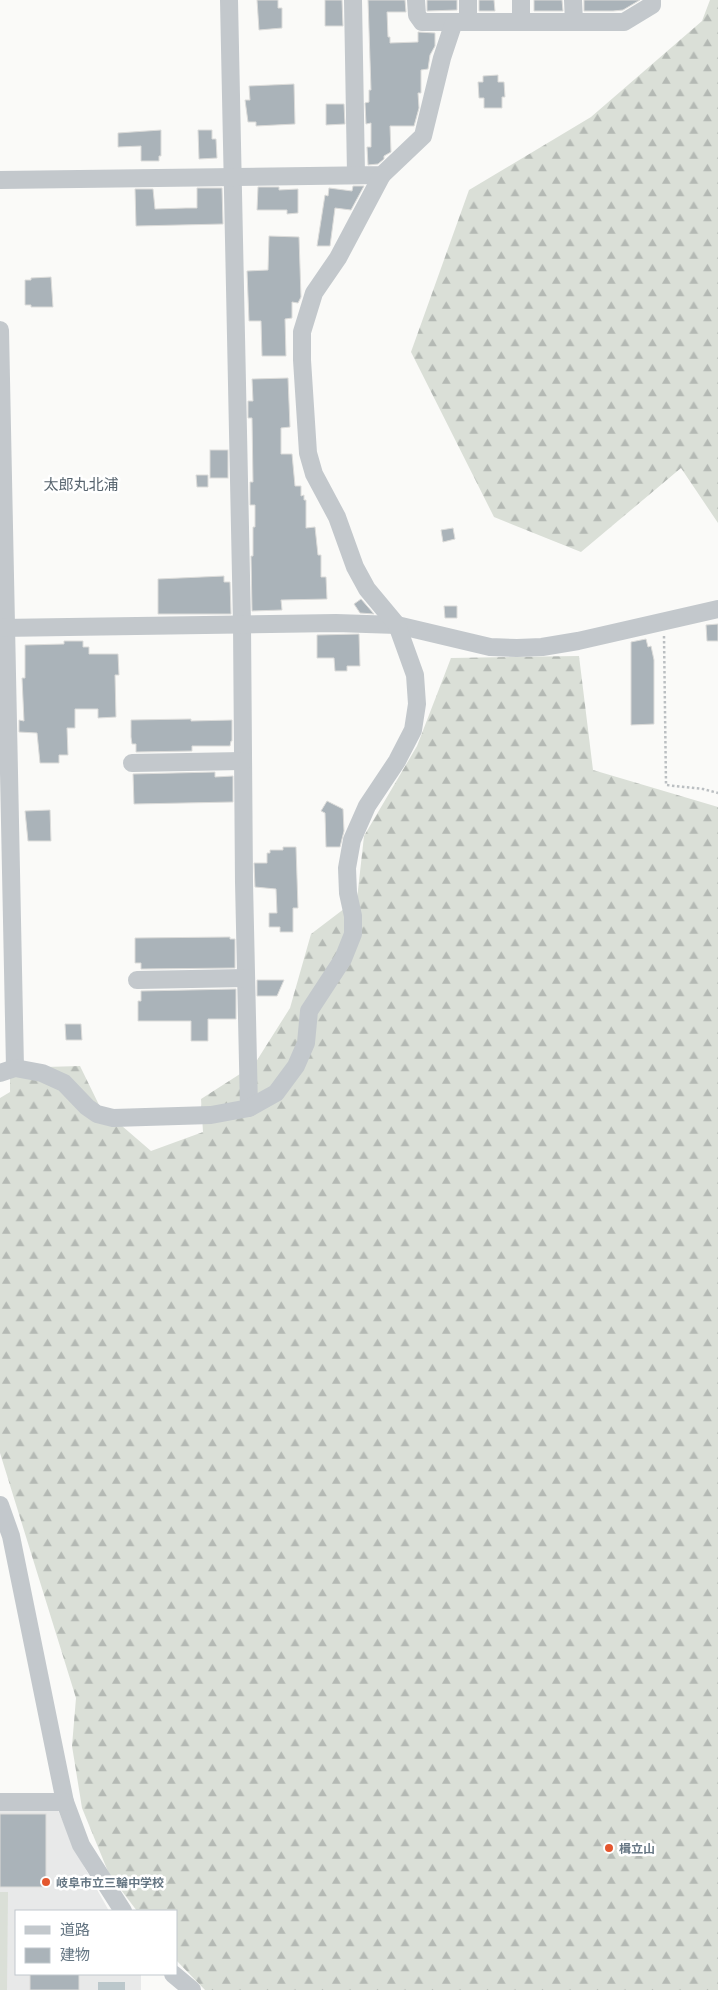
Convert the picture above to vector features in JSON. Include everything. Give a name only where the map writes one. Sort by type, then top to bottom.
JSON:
[{"type":"street","points":[[229,0],[234,176],[246,978],[250,1108]]},
{"type":"street","points":[[352,0],[356,174]]},
{"type":"street","points":[[416,0],[417,15],[422,22],[624,22],[652,5],[652,0]]},
{"type":"street","points":[[0,330],[8,1070],[42,1073],[64,1083],[87,1107],[97,1114],[113,1118],[211,1115],[250,1108],[276,1093],[296,1066],[306,1043],[309,1011],[342,959],[353,934],[353,916],[348,892],[347,868],[352,840],[367,806],[396,762],[413,730],[417,704],[414,675],[397,625],[367,589],[355,567],[337,516],[314,474],[308,453],[302,332],[314,293],[338,258],[382,175],[423,136],[442,58],[461,22],[468,0]]},
{"type":"street","points":[[521,0],[521,22]]},
{"type":"street","points":[[573,0],[574,22]]},
{"type":"street","points":[[0,180],[382,175]]},
{"type":"street","points":[[3,628],[336,623],[397,625],[490,647],[517,648],[542,647],[578,641],[718,608]]},
{"type":"street","points":[[132,764],[243,761]]},
{"type":"street","points":[[137,980],[246,978]]},
{"type":"street","points":[[0,1505],[11,1536],[65,1802],[81,1846],[122,1910]]},
{"type":"street","points":[[0,1802],[65,1802]]},
{"type":"street","points":[[174,1975],[192,1990]]},
{"type":"path","points":[[664,622],[666,785],[703,789],[718,793]]},
{"type":"shaded area","name":"岐阜市立三輪中学校","points":[[0,1808],[57,1808],[77,1854],[108,1910],[15,1910],[15,1975],[141,1975],[141,1990],[0,1990]]},
{"type":"shaded area","points":[[98,1982],[125,1982],[125,1990],[98,1990]]},
{"type":"green space","points":[[710,0],[718,0],[718,523],[681,468],[581,552],[494,517],[411,352],[469,190],[591,117],[702,21]]},
{"type":"green space","points":[[579,656],[593,770],[718,807],[718,1990],[205,1990],[178,1962],[178,1910],[136,1910],[109,1874],[82,1808],[72,1746],[76,1698],[0,1453],[0,1098],[10,1092],[10,1068],[80,1066],[100,1107],[151,1151],[203,1132],[201,1099],[254,1065],[290,1008],[311,934],[357,899],[364,836],[417,746],[451,658]]},
{"type":"green space","points":[[0,1892],[8,1892],[7,1990],[0,1990]]},
{"type":"building","points":[[257,0],[278,0],[278,8],[282,8],[282,28],[259,30]]},
{"type":"building","points":[[325,0],[342,0],[343,26],[325,26]]},
{"type":"building","points":[[368,0],[405,0],[406,12],[387,12],[390,43],[418,42],[418,32],[435,33],[435,46],[430,55],[428,69],[421,70],[421,93],[418,93],[419,108],[414,126],[390,126],[391,152],[384,156],[384,159],[378,164],[368,165],[367,147],[371,147],[371,123],[366,124],[365,103],[369,102],[369,90],[371,90]]},
{"type":"building","points":[[427,0],[457,0],[457,10],[427,11]]},
{"type":"building","points":[[479,0],[494,0],[495,11],[479,11]]},
{"type":"building","points":[[534,0],[562,0],[563,11],[534,11]]},
{"type":"building","points":[[584,0],[640,0],[623,10],[584,11]]},
{"type":"building","points":[[498,75],[498,82],[504,82],[505,97],[502,97],[502,108],[484,108],[484,98],[479,98],[478,82],[483,82],[483,76]]},
{"type":"building","points":[[294,84],[295,124],[256,126],[256,122],[248,122],[245,100],[250,100],[249,86]]},
{"type":"building","points":[[326,104],[344,104],[345,124],[326,125]]},
{"type":"building","points":[[161,130],[161,156],[159,156],[159,161],[141,161],[141,146],[118,147],[118,133]]},
{"type":"building","points":[[198,130],[212,130],[212,139],[216,139],[217,158],[199,159]]},
{"type":"building","points":[[353,186],[364,186],[351,210],[335,208],[330,246],[317,246],[325,195],[328,196],[329,188],[352,191]]},
{"type":"building","points":[[258,187],[279,187],[279,190],[298,189],[298,213],[287,214],[287,210],[257,210]]},
{"type":"building","points":[[197,188],[222,188],[223,224],[136,226],[135,189],[153,189],[155,209],[197,208]]},
{"type":"building","points":[[269,236],[299,237],[301,297],[298,303],[292,302],[292,318],[285,319],[286,356],[262,356],[261,321],[249,321],[247,271],[268,270]]},
{"type":"building","points":[[51,277],[53,307],[31,307],[31,305],[25,305],[25,280]]},
{"type":"building","points":[[288,378],[290,427],[281,428],[281,454],[292,454],[295,486],[301,486],[301,496],[304,495],[304,500],[306,500],[306,528],[315,527],[318,555],[321,555],[321,577],[326,577],[327,599],[281,600],[282,610],[252,611],[251,556],[253,556],[255,505],[250,505],[250,482],[253,482],[252,418],[248,418],[248,401],[253,401],[252,379]]},
{"type":"building","points":[[210,450],[228,450],[228,478],[210,478]]},
{"type":"building","points":[[196,475],[208,475],[208,487],[197,487]]},
{"type":"building","points":[[453,528],[455,539],[443,542],[441,530]]},
{"type":"building","points":[[224,576],[224,582],[230,582],[231,614],[158,614],[158,579]]},
{"type":"building","points":[[361,599],[374,614],[360,613],[354,604]]},
{"type":"building","points":[[444,606],[457,606],[457,618],[445,618]]},
{"type":"building","points":[[718,624],[718,641],[707,641],[706,625]]},
{"type":"building","points":[[359,634],[360,666],[347,666],[347,671],[335,671],[334,658],[317,658],[317,635]]},
{"type":"building","points":[[646,639],[648,647],[651,646],[654,660],[654,724],[631,725],[631,642]]},
{"type":"building","points":[[64,641],[83,641],[83,647],[89,647],[89,654],[118,654],[119,675],[115,675],[116,717],[98,718],[98,709],[75,709],[75,728],[67,728],[68,755],[59,755],[59,763],[40,763],[37,733],[19,732],[19,720],[24,721],[22,678],[25,678],[25,645],[64,644]]},
{"type":"building","points":[[191,719],[191,721],[232,720],[232,741],[230,746],[192,746],[192,751],[136,752],[136,744],[132,744],[131,720]]},
{"type":"building","points":[[215,772],[215,777],[233,776],[233,802],[134,804],[133,774]]},
{"type":"building","points":[[327,801],[343,809],[344,831],[340,847],[326,847],[325,813],[321,811]]},
{"type":"building","points":[[50,810],[51,841],[28,841],[25,811]]},
{"type":"building","points":[[283,847],[296,847],[298,908],[293,908],[293,932],[280,932],[280,927],[269,927],[269,913],[277,913],[276,889],[255,887],[254,863],[267,863],[267,853],[270,853],[270,850],[283,850]]},
{"type":"building","points":[[230,937],[230,939],[235,939],[235,968],[141,969],[141,963],[135,963],[135,938]]},
{"type":"building","points":[[257,980],[284,980],[277,996],[257,996]]},
{"type":"building","points":[[236,989],[236,1019],[208,1019],[208,1041],[191,1041],[191,1021],[138,1021],[138,1001],[141,1001],[141,991]]},
{"type":"building","points":[[65,1024],[81,1024],[82,1040],[66,1040]]},
{"type":"building","points":[[0,1814],[46,1814],[46,1887],[0,1887]]},
{"type":"building","points":[[30,1975],[79,1975],[79,1990],[30,1990]]},
{"type":"place","name":"楫立山","points":[[609,1848]]},
{"type":"place","name":"岐阜市立三輪中学校","points":[[46,1882]]},
{"type":"district","name":"太郎丸北浦","points":[[81,484]]}]
